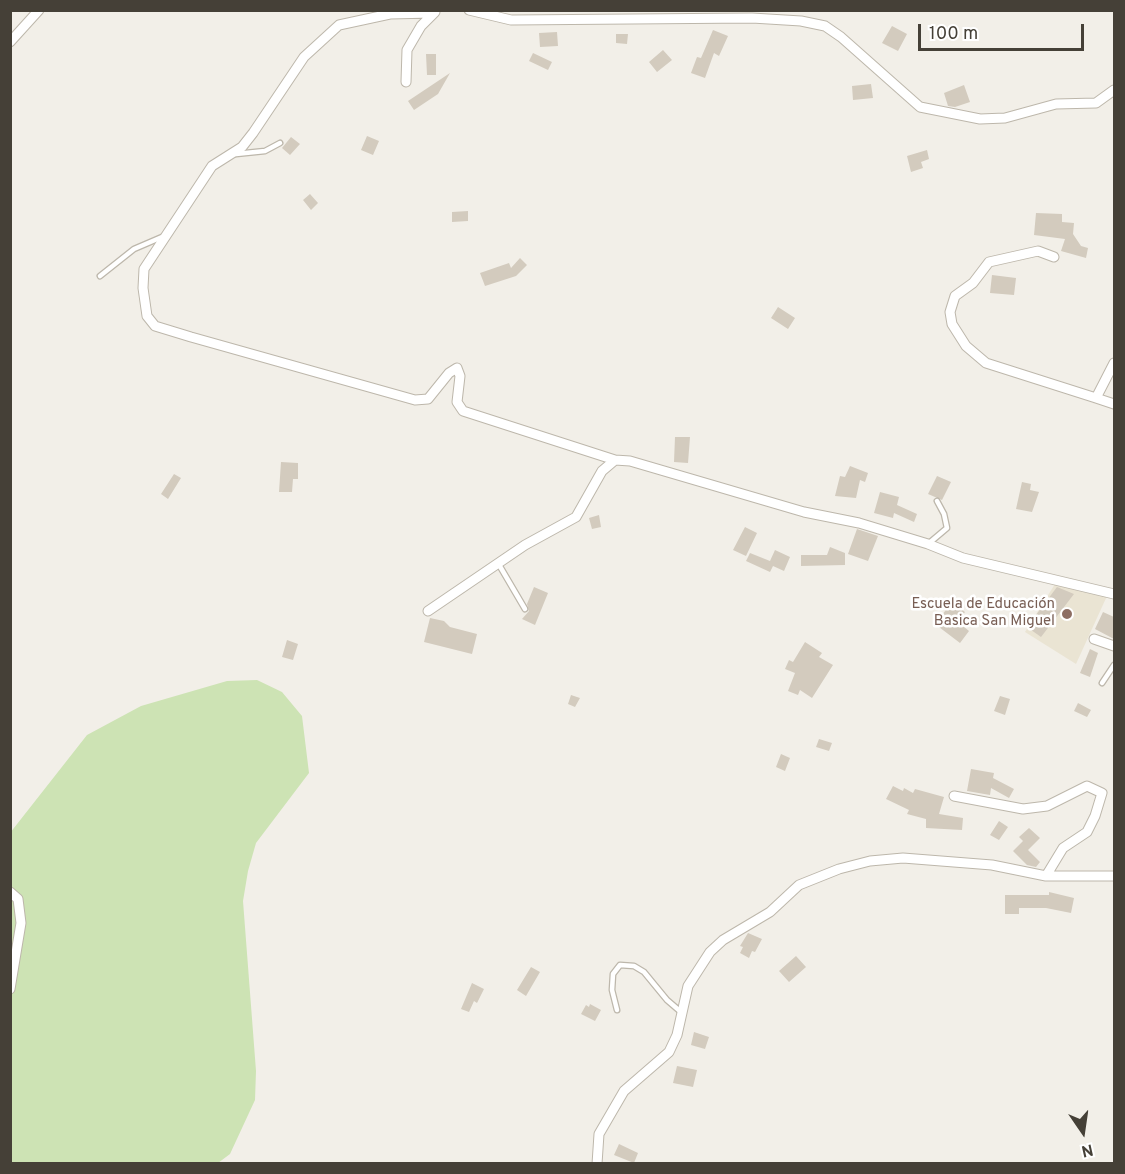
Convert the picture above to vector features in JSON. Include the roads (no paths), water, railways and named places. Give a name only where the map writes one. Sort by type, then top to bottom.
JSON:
[{"type":"street","points":[[10,42],[39,10]]},
{"type":"street","points":[[469,10],[511,20],[752,18],[801,21],[825,26],[841,37],[920,106],[980,119],[1005,118],[1056,104],[1096,103],[1114,90]]},
{"type":"street","points":[[406,82],[407,50],[434,12]]},
{"type":"street","points":[[434,12],[390,14],[339,25],[304,57],[253,134],[230,155],[212,166],[144,270],[144,304],[147,316],[155,326],[235,351],[415,400],[428,399],[449,373],[457,368],[460,376],[457,402],[463,411],[615,460],[630,461],[928,544],[963,558],[1114,594]]},
{"type":"street","points":[[1054,257],[1038,251],[989,262],[973,283],[955,296],[950,312],[952,324],[966,345],[986,363],[1114,404]]},
{"type":"street","points":[[1096,399],[1114,363]]},
{"type":"street","points":[[428,612],[498,563],[576,517],[602,471],[615,460]]},
{"type":"street","points":[[1094,639],[1114,646]]},
{"type":"street","points":[[954,796],[1023,809],[1047,806],[1087,786],[1102,794],[1087,832],[1063,848],[1046,876]]},
{"type":"street","points":[[597,1164],[599,1134],[624,1091],[669,1052],[677,1035],[688,986],[710,952],[723,940],[770,912],[799,885],[825,873],[870,861],[903,858],[982,864],[1046,876],[1114,876]]},
{"type":"street","points":[[10,892],[18,899],[21,924],[10,989]]},
{"type":"lane","points":[[230,155],[265,151],[280,143]]},
{"type":"lane","points":[[100,276],[134,249],[165,236]]},
{"type":"lane","points":[[928,544],[947,528],[944,514],[937,501]]},
{"type":"lane","points":[[498,563],[525,609]]},
{"type":"lane","points":[[1102,683],[1114,665]]},
{"type":"lane","points":[[616,1010],[612,990],[613,974],[620,965],[634,966],[645,972],[667,1000],[681,1012]]},
{"type":"place","name":"Escuela de Educación Basica San Miguel","points":[[1067,614]]}]
